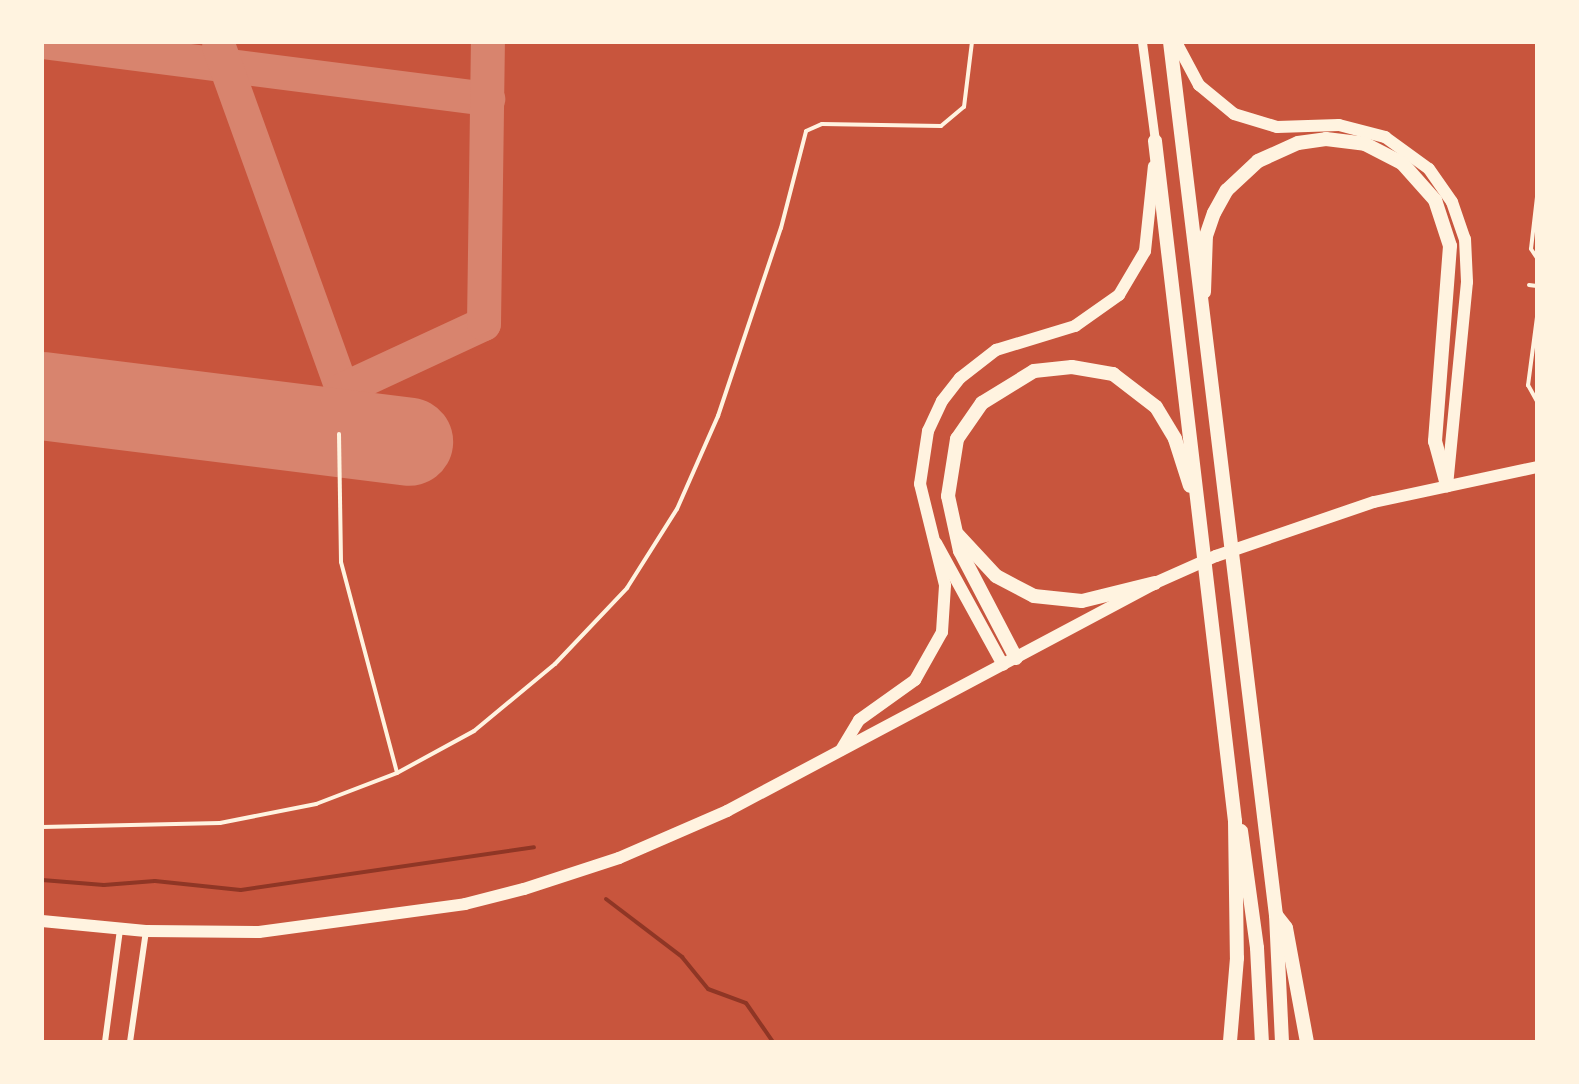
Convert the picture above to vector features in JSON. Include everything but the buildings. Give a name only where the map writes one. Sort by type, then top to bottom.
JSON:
[{"type":"highway","points":[[1170,42],[1201,318],[1276,915],[1282,1042]]},
{"type":"highway","points":[[1201,318],[1209,225],[1227,190],[1248,168],[1284,148],[1326,139],[1365,144],[1402,163],[1435,200],[1450,246],[1435,441],[1447,485]]},
{"type":"highway","points":[[1155,141],[1235,821],[1237,958],[1230,1042]]},
{"type":"highway","points":[[1009,661],[960,551],[948,478],[955,445],[971,415],[1006,383],[1060,367],[1113,374],[1142,393],[1175,440],[1198,507]]},
{"type":"highway","points":[[957,534],[996,576],[1034,596],[1082,601],[1155,583]]},
{"type":"highway","points":[[1235,821],[1246,847],[1262,1042]]},
{"type":"highway","points":[[1276,915],[1286,928],[1307,1042]]},
{"type":"main road","points":[[1176,42],[1199,85],[1234,114],[1276,127],[1339,125],[1378,135],[1414,155],[1447,193],[1460,220],[1467,258],[1455,442],[1447,485]]},
{"type":"main road","points":[[841,751],[859,720],[915,680],[938,645],[946,602],[933,540],[921,502],[921,465],[942,400],[990,354],[1090,318],[1130,282],[1152,225],[1155,141]]},
{"type":"main road","points":[[42,921],[146,931],[268,931],[482,901],[584,871],[684,831],[841,751],[1155,583],[1294,527],[1447,485],[1537,467]]},
{"type":"main road","points":[[933,540],[941,546],[1009,661]]},
{"type":"street","points":[[1142,42],[1155,141]]},
{"type":"street","points":[[105,1042],[120,929]]},
{"type":"street","points":[[130,1042],[146,931]]},
{"type":"lane","points":[[42,827],[220,823],[316,804],[397,773],[474,731],[569,650],[627,588],[676,508],[718,416],[781,228],[797,147],[806,131],[822,124],[940,126],[964,107],[972,42]]},
{"type":"lane","points":[[1537,196],[1531,249],[1537,258]]},
{"type":"lane","points":[[1529,285],[1537,286]]},
{"type":"lane","points":[[1537,317],[1528,385],[1537,401]]},
{"type":"lane","points":[[339,434],[339,554],[397,773]]},
{"type":"waterway","points":[[42,880],[104,885],[155,881],[241,890],[534,847]]},
{"type":"waterway","points":[[606,899],[682,957],[708,989],[746,1003],[773,1042]]},
{"type":"taxiway","points":[[42,42],[488,99]]},
{"type":"taxiway","points":[[344,389],[484,324],[488,42]]},
{"type":"taxiway","points":[[219,47],[359,436]]},
{"type":"runway","points":[[42,396],[409,442]]}]
